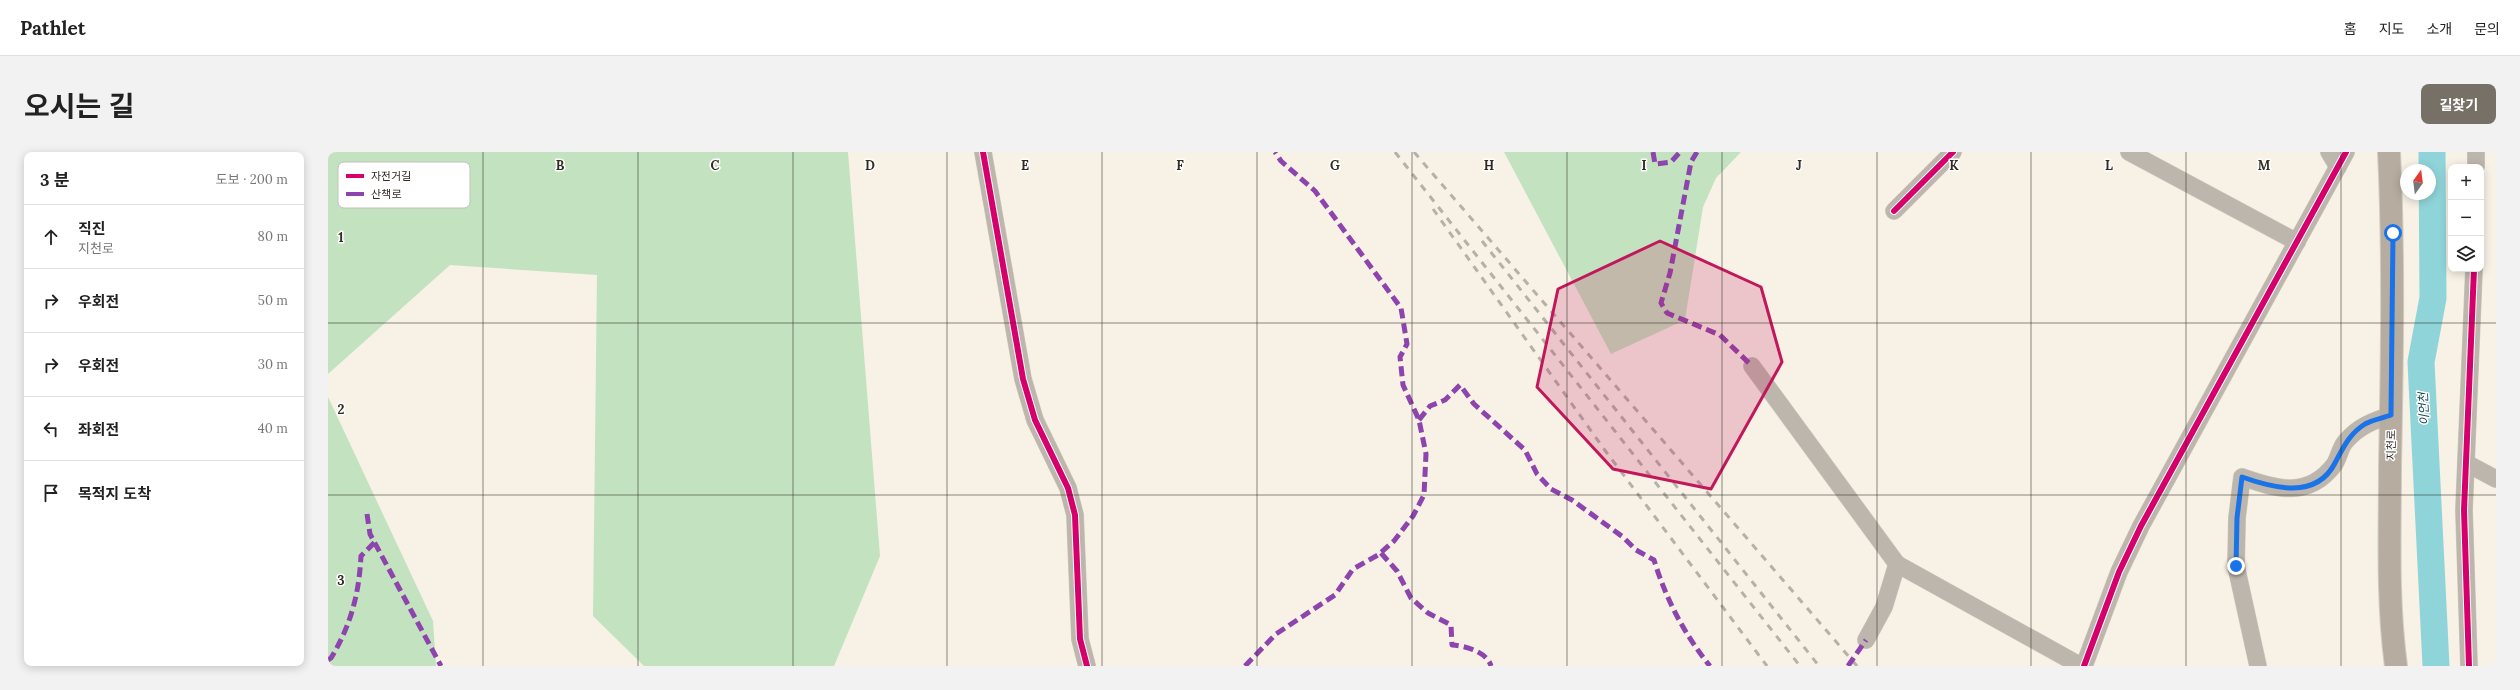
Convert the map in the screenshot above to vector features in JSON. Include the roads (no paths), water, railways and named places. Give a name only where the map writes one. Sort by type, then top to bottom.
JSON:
[{"type":"main road","name":"지천로","points":[[2389,152],[2393,233],[2389,562],[2392,639],[2396,666]]},
{"type":"street","points":[[983,152],[1023,379],[1035,420],[1068,488],[1075,515],[1080,639],[1087,666]]},
{"type":"street","points":[[1894,211],[1953,152]]},
{"type":"street","points":[[2129,152],[2297,242]]},
{"type":"street","points":[[1752,366],[1896,564],[2082,666],[2120,572],[2141,526],[2342,159],[2329,152]]},
{"type":"street","points":[[2476,152],[2476,164]]},
{"type":"street","points":[[2469,666],[2464,510],[2474,272]]},
{"type":"street","points":[[2258,666],[2236,566],[2237,518],[2242,477],[2267,486],[2301,489],[2321,479],[2334,464],[2345,441],[2365,424],[2391,415]]},
{"type":"street","points":[[2466,463],[2496,479]]},
{"type":"street","points":[[1866,640],[1884,607],[1896,564]]},
{"type":"waterway","name":"이언천","points":[[2432,152],[2433,298],[2421,362],[2436,666]]},
{"type":"railway","points":[[1395,152],[1800,666]]},
{"type":"railway","points":[[1414,152],[1857,666]]},
{"type":"railway","points":[[1433,209],[1604,449],[1767,666]]},
{"type":"railway","points":[[1482,241],[1819,666]]}]
